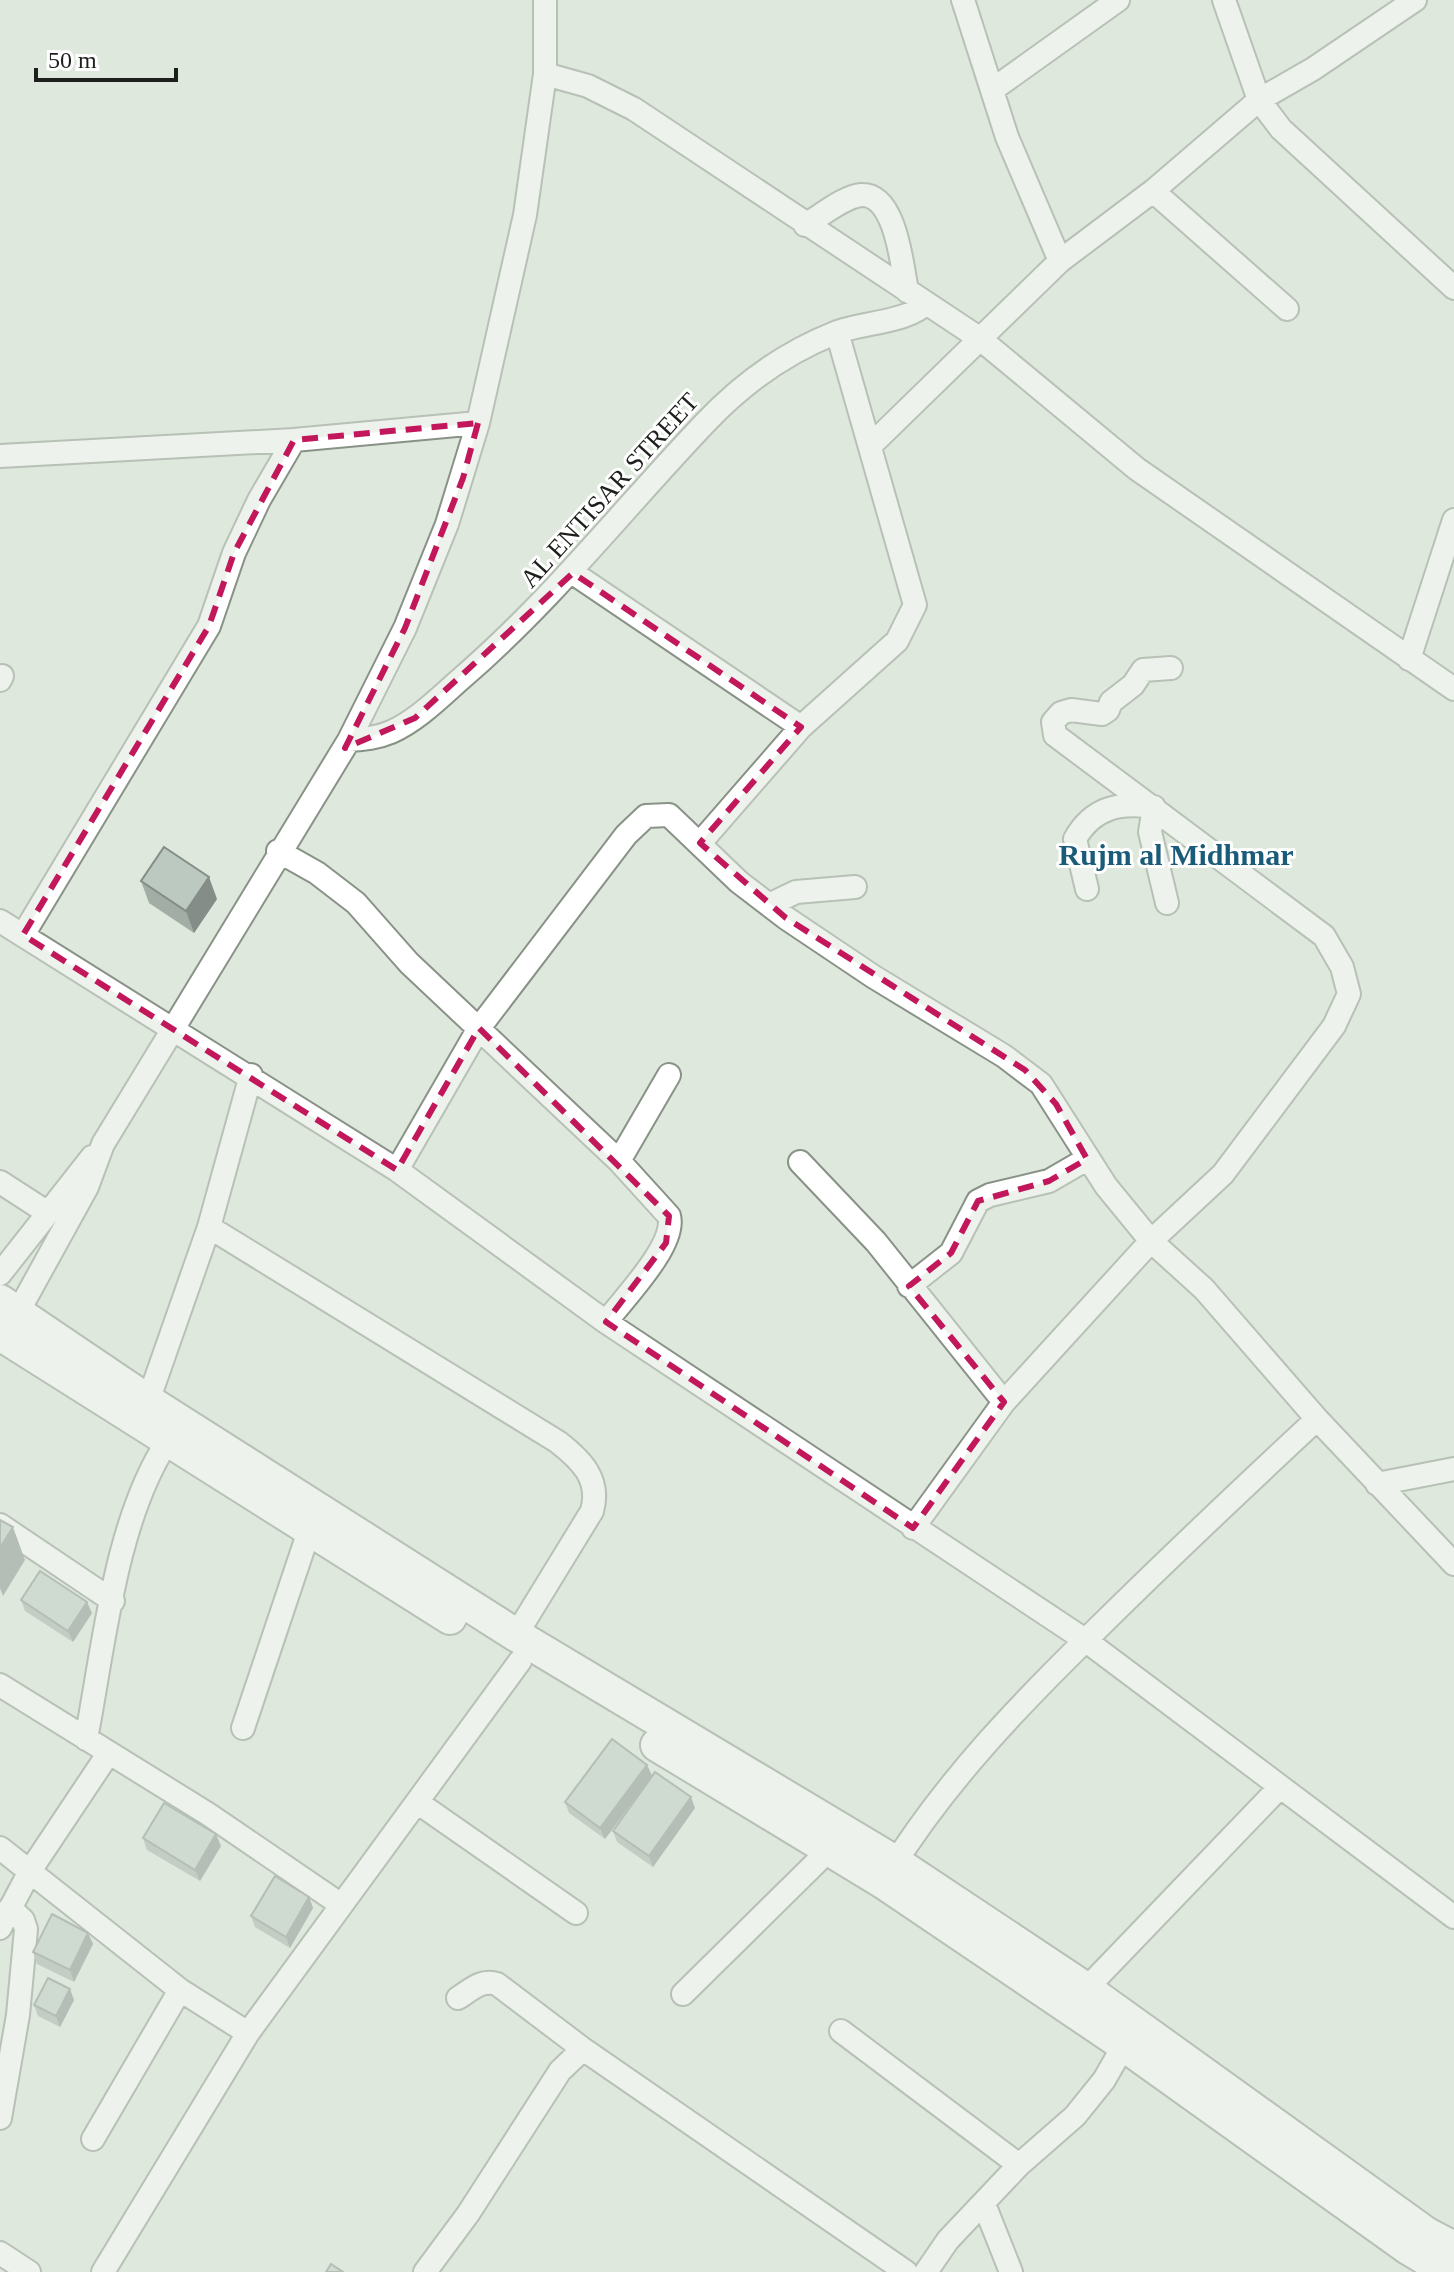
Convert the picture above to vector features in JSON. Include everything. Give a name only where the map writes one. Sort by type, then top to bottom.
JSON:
[{"type":"street","points":[[0,1274],[103,1144],[173,1031],[278,851],[349,740],[418,597],[463,478],[525,215],[545,74],[545,0]]},
{"type":"street","points":[[963,0],[1007,137],[1060,261]]},
{"type":"street","points":[[992,90],[1118,0]]},
{"type":"street","points":[[1224,0],[1259,100],[1305,153],[1454,288]]},
{"type":"street","points":[[870,446],[1060,261],[1153,191],[1259,100],[1313,69],[1415,0]]},
{"type":"street","points":[[545,74],[588,86],[634,109],[979,338],[1137,469],[1454,689]]},
{"type":"street","points":[[1153,191],[1287,309]]},
{"type":"street","points":[[805,225],[853,198],[871,197],[880,202],[893,223],[916,297]]},
{"type":"street","name":"AL ENTISAR STREET","points":[[349,740],[372,738],[415,718],[532,615],[708,420],[796,350],[837,332],[909,314],[916,297]]},
{"type":"street","points":[[700,843],[801,727],[897,641],[915,605],[837,332]]},
{"type":"street","points":[[0,456],[294,440],[478,423]]},
{"type":"street","points":[[23,935],[209,626],[234,553],[259,500],[294,440]]},
{"type":"street","points":[[1409,659],[1439,557],[1454,520]]},
{"type":"street","points":[[573,573],[801,727]]},
{"type":"street","points":[[913,1528],[1004,1402],[1151,1241],[1196,1202],[1259,1131],[1341,1016],[1349,994],[1342,967],[1324,936],[1055,735],[1053,722],[1061,713],[1071,710],[1102,714],[1115,698],[1133,685],[1143,670],[1171,668]]},
{"type":"street","points":[[1087,889],[1075,839],[1084,822],[1114,806],[1131,804],[1154,807]]},
{"type":"street","points":[[1154,807],[1150,832],[1167,903]]},
{"type":"street","points":[[397,1170],[479,1028],[636,823],[646,816],[669,815],[769,905],[874,977],[1025,1070],[1056,1104],[1087,1159],[1151,1241],[1204,1289],[1317,1419],[1454,1564]]},
{"type":"street","points":[[278,851],[317,873],[356,903],[409,963],[619,1161],[663,1208],[672,1226],[666,1243],[606,1322]]},
{"type":"street","points":[[769,905],[796,892],[855,887]]},
{"type":"street","points":[[0,921],[173,1031],[251,1075],[316,1122],[397,1170],[606,1322],[1085,1640],[1454,1917]]},
{"type":"street","points":[[148,1401],[209,1227],[251,1075]]},
{"type":"street","points":[[619,1161],[669,1075]]},
{"type":"street","points":[[6,1322],[87,1187],[103,1144]]},
{"type":"street","points":[[909,1286],[951,1253],[978,1201],[990,1195],[1049,1181],[1087,1159]]},
{"type":"street","points":[[800,1162],[876,1242],[1004,1402]]},
{"type":"street","points":[[0,1182],[48,1213]]},
{"type":"street","points":[[103,2272],[248,2033],[417,1802],[518,1648],[592,1511],[591,1474],[558,1442],[209,1227]]},
{"type":"street","points":[[6,1322],[148,1401],[828,1851],[889,1872],[1124,2045],[1408,2248],[1448,2272]]},
{"type":"street","points":[[6,1322],[167,1442],[309,1531],[518,1648],[1086,1989],[1427,2234],[1454,2248]]},
{"type":"street","points":[[889,1872],[1000,1726],[1085,1640],[1317,1419]]},
{"type":"street","points":[[86,1739],[113,1601],[142,1493],[155,1461],[167,1442]]},
{"type":"street","points":[[1377,1484],[1454,1469]]},
{"type":"street","points":[[0,1525],[113,1601]]},
{"type":"street","points":[[243,1728],[309,1531]]},
{"type":"street","points":[[0,1685],[208,1814],[340,1904]]},
{"type":"street","points":[[0,2118],[18,2015],[26,1929],[23,1920],[5,1918],[30,1871],[108,1754]]},
{"type":"street","points":[[1086,1989],[1280,1787]]},
{"type":"street","points":[[417,1802],[576,1913]]},
{"type":"street","points":[[0,1848],[180,1990],[248,2033]]},
{"type":"street","points":[[683,1994],[828,1851]]},
{"type":"street","points":[[458,1998],[479,1984],[488,1981],[497,1984],[583,2049],[906,2272]]},
{"type":"street","points":[[93,2139],[180,1990]]},
{"type":"street","points":[[841,2031],[1019,2165]]},
{"type":"street","points":[[926,2272],[948,2240],[1019,2165],[1075,2116],[1104,2080],[1124,2045]]},
{"type":"street","points":[[425,2272],[468,2214],[560,2071],[583,2049]]},
{"type":"street","points":[[984,2204],[1011,2272]]},
{"type":"street","points":[[0,2253],[29,2272]]},
{"type":"highlighted area","points":[[478,423],[463,478],[405,628],[345,748],[415,718],[573,573],[801,727],[700,843],[786,918],[1025,1070],[1056,1104],[1087,1159],[1049,1181],[978,1201],[951,1253],[909,1286],[1004,1402],[913,1528],[606,1322],[666,1243],[669,1216],[479,1028],[397,1170],[23,935],[209,626],[234,553],[294,440]]},
{"type":"building","points":[[164,847],[209,877],[186,911],[141,881]]},
{"type":"building","points":[[0,1520],[13,1527],[0,1548]]},
{"type":"building","points":[[40,1571],[87,1602],[68,1631],[21,1600]]},
{"type":"building","points":[[612,1739],[647,1765],[600,1828],[565,1802]]},
{"type":"building","points":[[655,1772],[691,1797],[649,1856],[613,1831]]},
{"type":"building","points":[[164,1803],[216,1834],[195,1870],[143,1838]]},
{"type":"building","points":[[275,1876],[309,1897],[286,1937],[251,1916]]},
{"type":"building","points":[[52,1914],[88,1933],[70,1970],[33,1952]]},
{"type":"building","points":[[48,1978],[70,1989],[56,2016],[34,2005]]},
{"type":"building","points":[[331,2264],[343,2272],[326,2272]]},
{"type":"district","name":"Rujm al Midhmar","points":[[1176,855]]}]
